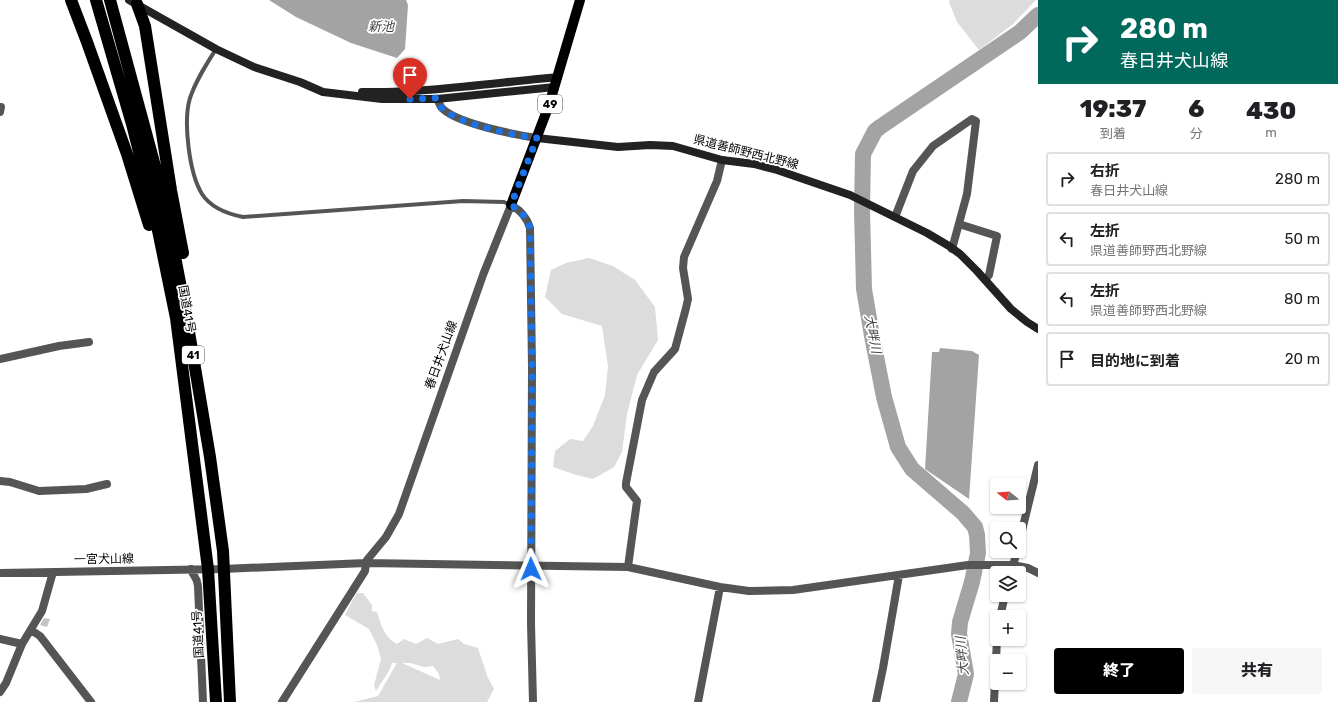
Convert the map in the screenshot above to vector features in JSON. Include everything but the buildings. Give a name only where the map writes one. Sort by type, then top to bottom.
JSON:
[{"type":"highway","points":[[71,0],[127,154],[145,212],[167,297],[176,318]]},
{"type":"highway","name":"国道41号","points":[[96,0],[134,131],[154,211],[176,318],[208,569],[216,702]]},
{"type":"highway","name":"国道41号","points":[[110,0],[155,166],[173,246],[186,314],[210,456],[222,551],[230,702]]},
{"type":"highway","points":[[133,2],[145,26],[171,190],[196,323],[210,414],[210,456]]},
{"type":"main road","name":"春日井犬山線","points":[[511,205],[555,87],[580,0]]},
{"type":"main road","points":[[133,2],[216,49],[254,67],[300,82],[323,92],[382,99],[437,98],[555,87]]},
{"type":"main road","points":[[323,92],[396,93],[558,76]]},
{"type":"main road","name":"県道善師野西北野線","points":[[537,138],[618,147],[650,145],[672,146],[722,160],[754,164],[778,170],[850,195],[895,217],[952,249],[964,258],[1011,309],[1026,322],[1038,329]]},
{"type":"street","name":"県道善師野西北野線","points":[[437,98],[442,107],[452,115],[478,125],[507,133],[537,138]]},
{"type":"street","points":[[0,106],[0,112]]},
{"type":"street","points":[[895,217],[913,171],[933,146],[972,119],[976,121],[967,194],[952,249]]},
{"type":"street","points":[[628,567],[637,501],[626,487],[626,483],[638,415],[642,400],[654,372],[675,349],[688,299],[682,268],[684,258],[712,192],[722,160]]},
{"type":"street","name":"春日井犬山線","points":[[282,702],[365,571],[367,560],[386,537],[399,514],[483,276],[511,205]]},
{"type":"street","points":[[511,205],[522,214],[528,222],[530,228],[532,366],[530,624],[533,702]]},
{"type":"street","points":[[959,224],[997,236],[989,275],[985,280]]},
{"type":"street","points":[[0,359],[59,346],[89,342]]},
{"type":"street","points":[[1024,522],[1038,465]]},
{"type":"street","points":[[0,481],[10,482],[39,491],[86,489],[107,484]]},
{"type":"street","points":[[208,569],[366,563],[628,567],[749,592],[793,590],[968,565],[980,564],[993,566]]},
{"type":"street","points":[[1026,568],[1038,573]]},
{"type":"street","points":[[191,569],[192,574],[197,578],[198,586],[203,702]]},
{"type":"street","name":"一宮犬山線","points":[[0,573],[208,569]]},
{"type":"street","points":[[0,692],[6,683],[22,644],[42,611],[52,572]]},
{"type":"street","points":[[876,702],[884,668],[899,575]]},
{"type":"street","points":[[698,702],[720,587]]},
{"type":"street","points":[[31,630],[40,636],[92,702]]},
{"type":"street","points":[[0,640],[22,644]]},
{"type":"street","points":[[994,702],[997,646]]},
{"type":"lane","points":[[216,49],[196,82],[190,99],[187,118],[188,139],[195,179],[202,195],[221,211],[243,217],[463,201],[504,202],[511,205]]},
{"type":"shaded area","points":[[950,0],[1036,0],[1013,24],[979,50],[957,22],[949,2]]},
{"type":"shaded area","points":[[589,258],[613,266],[635,280],[655,307],[658,340],[637,375],[627,414],[622,452],[614,467],[593,479],[553,467],[555,451],[570,439],[583,441],[593,426],[605,395],[608,367],[602,326],[562,314],[545,297],[551,270],[566,263]]},
{"type":"shaded area","points":[[357,593],[363,593],[372,605],[372,611],[377,612],[386,634],[397,644],[404,639],[416,644],[427,638],[438,644],[458,639],[464,644],[478,648],[488,678],[494,689],[487,702],[354,702],[378,696],[397,663],[392,663],[389,671],[376,691],[374,685],[381,659],[377,645],[369,629],[345,615]],"holes":[[[402,663],[410,663],[424,667],[433,666],[439,674],[440,680]]]},
{"type":"water","name":"新池","points":[[269,0],[406,0],[408,5],[405,49],[397,58],[351,43],[296,17]]},
{"type":"water","points":[[940,348],[972,351],[979,355],[969,499],[925,469],[932,352],[939,352]]},
{"type":"waterway","name":"大畔川","points":[[959,702],[966,674],[959,634],[960,622],[972,582],[978,553],[977,535],[975,527],[963,513],[912,469],[898,447],[884,397],[864,289],[862,210],[863,154],[875,131],[880,127],[1020,32],[1038,15]]},
{"type":"route","points":[[410,99],[437,98],[442,107],[452,115],[478,125],[507,133],[537,138],[511,205],[519,210],[528,222],[530,228],[532,366],[531,569]]}]
